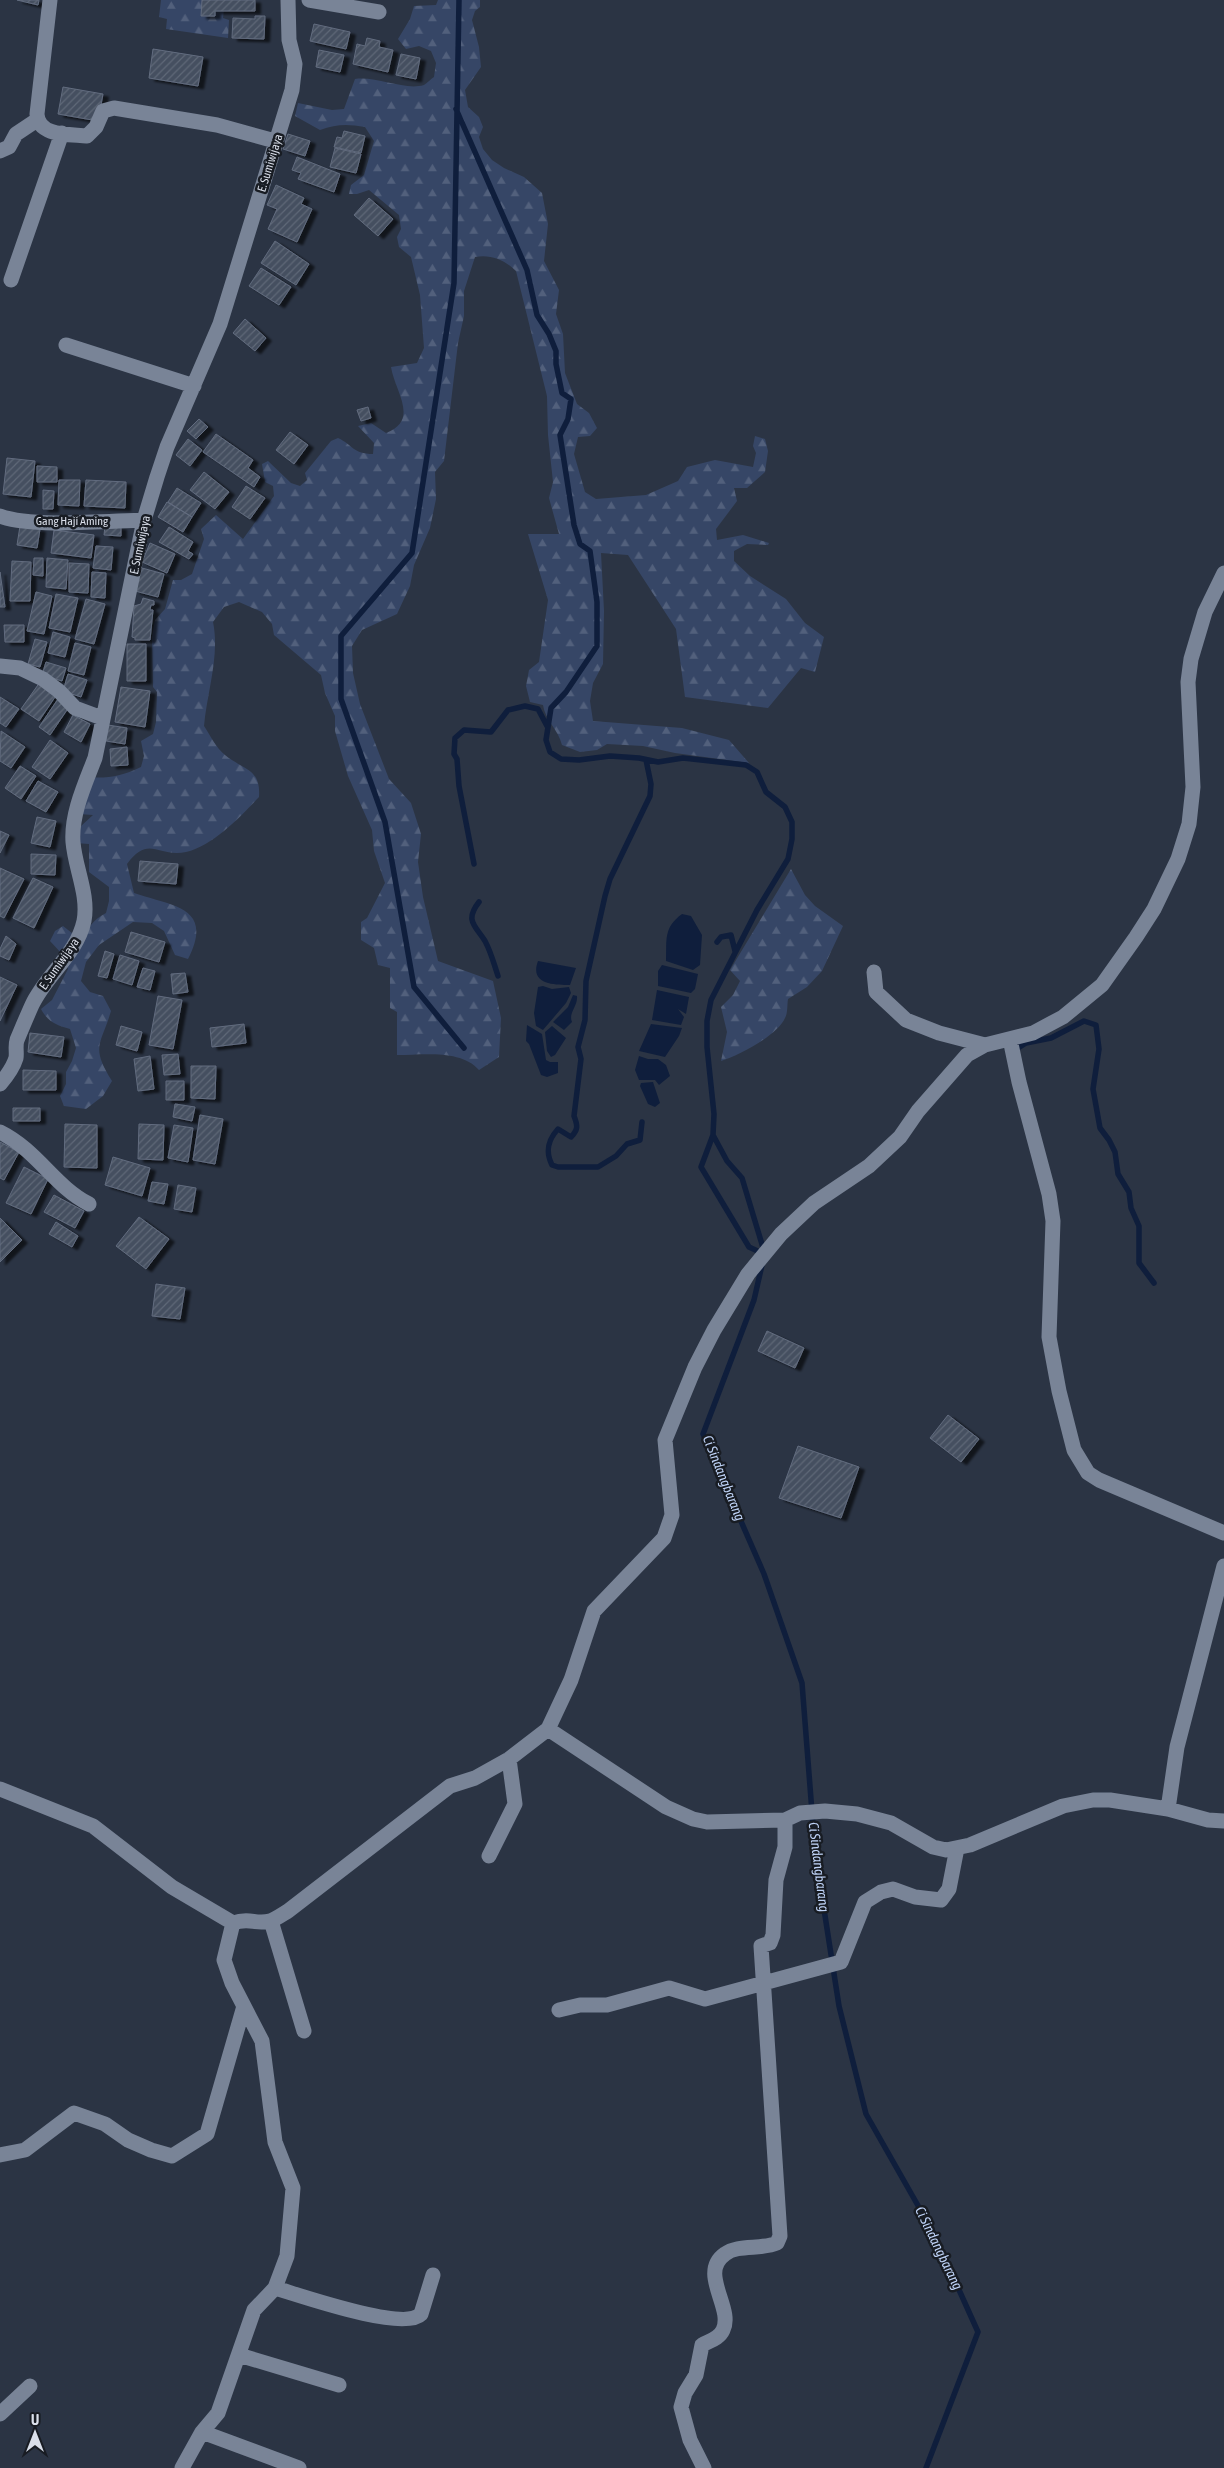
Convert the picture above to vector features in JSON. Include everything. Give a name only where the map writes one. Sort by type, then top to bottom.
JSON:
[{"type":"street","points":[[50,0],[37,120],[51,132],[87,136],[96,127],[103,111],[114,108],[217,125],[275,141]]},
{"type":"street","name":"E. Sumiwijaya","points":[[0,1084],[16,1058],[16,1042],[32,1004],[53,971],[66,958],[78,937],[84,920],[83,888],[73,842],[75,820],[81,794],[95,758],[144,520],[167,447],[220,324],[292,90],[295,64],[289,40],[288,0]]},
{"type":"street","points":[[310,0],[379,12]]},
{"type":"street","points":[[0,151],[9,147],[16,134],[37,120]]},
{"type":"street","points":[[11,280],[62,133]]},
{"type":"street","points":[[66,345],[194,386]]},
{"type":"street","name":"Gang Haji Aming","points":[[0,516],[51,522],[144,520]]},
{"type":"street","points":[[233,1923],[244,1919],[256,1922],[271,1921],[288,1911],[450,1786],[475,1778],[509,1759],[548,1729],[566,1693],[594,1611],[664,1538],[672,1515],[665,1440],[695,1367],[714,1330],[748,1274],[781,1234],[814,1203],[870,1166],[900,1137],[918,1111],[967,1055],[985,1045],[1033,1033],[1063,1018],[1102,985],[1154,909],[1178,859],[1192,807],[1193,766],[1188,682],[1191,659],[1204,612],[1224,573]]},
{"type":"street","points":[[0,666],[20,668],[43,679],[59,691],[75,708],[102,718]]},
{"type":"street","points":[[874,972],[876,992],[906,1020],[939,1033],[985,1045]]},
{"type":"street","points":[[1010,1039],[1018,1082],[1047,1187],[1053,1221],[1049,1336],[1074,1450],[1088,1473],[1099,1480],[1224,1532]]},
{"type":"street","points":[[0,1132],[35,1155],[64,1188],[89,1204]]},
{"type":"street","points":[[1168,1809],[1177,1747],[1224,1566]]},
{"type":"street","points":[[548,1729],[678,1814],[707,1822],[785,1820],[800,1814],[825,1811],[876,1818],[891,1823],[933,1847],[946,1850],[957,1848],[1079,1801],[1110,1800],[1168,1809],[1208,1820],[1224,1821]]},
{"type":"street","points":[[489,1856],[515,1804],[509,1759]]},
{"type":"street","points":[[0,1789],[93,1826],[172,1887],[233,1923]]},
{"type":"street","points":[[704,2468],[690,2440],[681,2406],[685,2393],[696,2375],[702,2345],[717,2338],[724,2328],[725,2317],[716,2285],[716,2267],[724,2255],[730,2251],[770,2246],[777,2243],[780,2236],[761,1946],[770,1943],[773,1935],[776,1880],[785,1847],[785,1820]]},
{"type":"street","points":[[559,2010],[580,2005],[608,2005],[669,1988],[705,1999],[841,1962],[865,1902],[881,1892],[893,1889],[915,1897],[941,1900],[949,1889],[957,1848]]},
{"type":"street","points":[[271,1921],[304,2031]]},
{"type":"street","points":[[182,2468],[202,2432],[218,2413],[254,2310],[275,2288],[286,2256],[293,2188],[275,2142],[262,2041],[232,1983],[224,1960],[233,1923]]},
{"type":"street","points":[[0,2155],[24,2150],[74,2113],[104,2124],[151,2150],[172,2156],[191,2146],[207,2134],[244,2006]]},
{"type":"street","points":[[275,2288],[340,2309],[410,2320],[421,2314],[433,2275]]},
{"type":"street","points":[[238,2355],[339,2385]]},
{"type":"street","points":[[0,2414],[30,2386]]},
{"type":"street","points":[[202,2432],[299,2468]]},
{"type":"green space","points":[[161,0],[225,0],[223,18],[229,20],[228,38],[166,29],[167,19],[159,17]]},
{"type":"green space","points":[[438,0],[480,0],[480,7],[475,11],[472,20],[479,47],[481,67],[465,90],[468,107],[479,117],[483,127],[479,137],[483,149],[492,160],[524,177],[542,193],[548,224],[544,261],[559,290],[556,314],[563,334],[565,373],[577,404],[589,413],[597,428],[590,436],[578,437],[574,454],[585,492],[596,499],[646,495],[678,481],[687,467],[715,460],[753,467],[756,453],[753,446],[755,436],[765,439],[768,451],[765,472],[747,488],[734,488],[737,501],[716,529],[717,540],[743,535],[769,543],[768,545],[747,544],[734,551],[734,561],[750,576],[786,599],[805,623],[824,637],[815,672],[801,668],[768,708],[685,697],[676,629],[628,555],[601,553],[604,611],[603,664],[593,683],[590,701],[593,721],[682,728],[729,740],[749,763],[675,753],[643,746],[607,744],[597,750],[580,752],[562,745],[558,734],[546,715],[543,705],[530,702],[526,686],[529,670],[539,662],[548,600],[528,534],[559,534],[549,498],[553,482],[548,435],[547,396],[516,271],[497,259],[487,256],[475,257],[464,291],[464,316],[458,343],[444,461],[435,472],[436,499],[430,528],[414,565],[410,586],[397,614],[362,630],[352,646],[353,673],[360,704],[389,779],[411,803],[421,834],[418,862],[423,897],[438,961],[493,981],[501,1018],[499,1057],[479,1070],[471,1063],[452,1056],[429,1054],[397,1055],[397,1012],[390,1008],[390,968],[378,965],[374,948],[361,940],[361,922],[367,918],[385,883],[374,851],[372,830],[348,776],[335,731],[335,716],[325,693],[321,675],[274,635],[272,624],[262,612],[239,602],[224,607],[213,622],[215,635],[214,661],[204,726],[222,752],[254,775],[259,787],[259,797],[226,829],[207,843],[186,852],[176,853],[154,849],[142,850],[127,864],[134,893],[185,911],[193,918],[196,928],[195,941],[188,959],[175,955],[164,931],[152,923],[133,922],[99,945],[86,962],[81,981],[90,992],[103,996],[111,1011],[101,1039],[99,1052],[112,1081],[103,1096],[86,1109],[64,1106],[60,1096],[66,1084],[66,1072],[76,1048],[70,1029],[53,1022],[41,1009],[52,1000],[68,969],[63,955],[50,941],[55,931],[63,926],[77,937],[106,913],[109,901],[109,887],[89,872],[89,844],[76,843],[80,827],[93,815],[79,814],[87,777],[101,778],[114,776],[128,773],[141,767],[144,756],[141,741],[153,734],[156,722],[157,692],[153,687],[152,637],[155,620],[165,609],[173,580],[181,580],[192,574],[204,539],[201,529],[216,515],[243,539],[274,496],[273,486],[265,482],[262,464],[268,461],[291,483],[300,486],[307,480],[305,473],[331,441],[338,438],[357,451],[373,454],[374,443],[358,426],[371,423],[386,433],[402,421],[404,413],[403,404],[391,367],[417,363],[424,348],[420,295],[411,257],[399,247],[397,237],[401,229],[399,215],[369,190],[357,194],[349,194],[351,185],[364,175],[374,141],[365,127],[342,125],[320,130],[295,116],[298,103],[332,110],[344,109],[355,79],[416,86],[424,85],[434,77],[436,63],[431,51],[419,46],[406,49],[398,39],[410,19],[414,6],[436,5]]},
{"type":"green space","points":[[791,869],[805,895],[815,906],[843,926],[822,971],[807,987],[788,999],[787,1014],[781,1025],[757,1044],[721,1061],[727,1032],[721,1007],[733,995],[740,981],[730,970]]},
{"type":"shaded area","points":[[682,914],[691,916],[702,935],[700,965],[693,970],[666,961],[666,941],[669,929]]},
{"type":"shaded area","points":[[538,961],[576,968],[570,985],[551,984],[540,979],[536,969]]},
{"type":"shaded area","points":[[662,965],[698,974],[695,989],[691,993],[658,986],[658,971]]},
{"type":"shaded area","points":[[543,986],[552,989],[569,987],[571,993],[566,1003],[543,1030],[536,1026],[534,1013],[538,987]]},
{"type":"shaded area","points":[[657,990],[689,997],[686,1014],[678,1009],[684,1017],[681,1025],[652,1020]]},
{"type":"shaded area","points":[[573,995],[577,996],[577,1000],[571,1016],[572,1022],[564,1030],[553,1022],[568,1007]]},
{"type":"shaded area","points":[[651,1024],[682,1028],[665,1057],[639,1051]]},
{"type":"shaded area","points":[[527,1025],[542,1034],[546,1060],[558,1062],[558,1073],[547,1077],[541,1075],[529,1044],[526,1041]]},
{"type":"shaded area","points":[[552,1026],[566,1038],[555,1055],[551,1057],[547,1051],[545,1032]]},
{"type":"shaded area","points":[[639,1056],[648,1059],[658,1059],[666,1065],[670,1076],[659,1085],[655,1080],[639,1080],[635,1070]]},
{"type":"shaded area","points":[[653,1082],[660,1103],[655,1107],[648,1104],[640,1086],[641,1083]]},
{"type":"building","points":[[17,0],[39,0],[38,5]]},
{"type":"building","points":[[202,0],[255,0],[255,11],[215,11],[215,16],[201,16]]},
{"type":"building","points":[[255,16],[265,16],[264,39],[232,38],[233,18],[255,19]]},
{"type":"building","points":[[314,24],[350,32],[346,49],[310,41]]},
{"type":"building","points":[[367,38],[380,41],[379,47],[393,50],[388,72],[353,64],[357,44],[365,46]]},
{"type":"building","points":[[153,49],[203,57],[198,86],[149,78]]},
{"type":"building","points":[[319,50],[344,55],[340,72],[316,67]]},
{"type":"building","points":[[401,54],[420,58],[416,79],[396,75]]},
{"type":"building","points":[[63,87],[103,94],[98,121],[58,114]]},
{"type":"building","points":[[344,131],[365,136],[361,153],[334,147],[337,137],[342,138]]},
{"type":"building","points":[[288,134],[310,141],[305,156],[283,149]]},
{"type":"building","points":[[335,148],[361,154],[356,173],[330,167]]},
{"type":"building","points":[[297,157],[340,174],[334,192],[298,179],[301,173],[292,170]]},
{"type":"building","points":[[276,185],[304,198],[301,204],[312,209],[297,242],[268,229],[277,209],[267,205]]},
{"type":"building","points":[[369,198],[393,219],[378,236],[354,215]]},
{"type":"building","points":[[275,241],[309,264],[296,285],[261,263]]},
{"type":"building","points":[[261,268],[291,287],[279,305],[249,286]]},
{"type":"building","points":[[245,319],[266,338],[255,351],[233,333]]},
{"type":"building","points":[[368,407],[371,418],[361,421],[357,410]]},
{"type":"building","points":[[199,419],[208,427],[196,439],[187,431]]},
{"type":"building","points":[[290,432],[308,445],[294,464],[276,450]]},
{"type":"building","points":[[216,434],[253,460],[248,468],[260,477],[254,487],[203,452]]},
{"type":"building","points":[[188,439],[202,450],[190,466],[176,455]]},
{"type":"building","points":[[7,458],[35,461],[31,497],[3,494]]},
{"type":"building","points":[[37,466],[57,467],[57,482],[37,482]]},
{"type":"building","points":[[204,472],[229,492],[215,509],[190,490]]},
{"type":"building","points":[[59,480],[80,480],[79,506],[58,505]]},
{"type":"building","points":[[86,480],[126,482],[125,508],[84,506]]},
{"type":"building","points":[[246,486],[265,498],[250,519],[232,507]]},
{"type":"building","points":[[177,488],[201,503],[192,517],[168,502]]},
{"type":"building","points":[[43,490],[54,491],[53,509],[43,509]]},
{"type":"building","points":[[167,502],[192,517],[183,532],[158,517]]},
{"type":"building","points":[[20,526],[40,529],[37,548],[17,545]]},
{"type":"building","points":[[105,526],[121,527],[121,536],[104,535]]},
{"type":"building","points":[[169,527],[193,542],[188,551],[193,554],[189,559],[159,542]]},
{"type":"building","points":[[54,530],[94,535],[91,558],[51,553]]},
{"type":"building","points":[[150,543],[175,554],[167,573],[142,562]]},
{"type":"building","points":[[96,546],[113,547],[111,570],[93,568]]},
{"type":"building","points":[[34,558],[43,558],[43,576],[33,575]]},
{"type":"building","points":[[47,558],[68,560],[66,589],[46,587]]},
{"type":"building","points":[[12,561],[31,562],[30,601],[10,601]]},
{"type":"building","points":[[69,563],[89,564],[88,593],[69,592]]},
{"type":"building","points":[[142,568],[164,574],[158,597],[135,591]]},
{"type":"building","points":[[0,572],[5,607],[0,607]]},
{"type":"building","points":[[92,572],[106,573],[105,598],[91,597]]},
{"type":"building","points":[[36,592],[52,596],[44,634],[27,631]]},
{"type":"building","points":[[56,594],[78,598],[70,632],[49,628]]},
{"type":"building","points":[[143,598],[154,601],[154,605],[151,605],[150,610],[153,610],[150,640],[135,640],[132,637],[134,606],[141,604]]},
{"type":"building","points":[[86,599],[105,604],[94,644],[75,639]]},
{"type":"building","points":[[4,625],[24,625],[24,642],[5,642]]},
{"type":"building","points":[[53,632],[70,637],[65,657],[48,653]]},
{"type":"building","points":[[35,639],[47,642],[40,667],[28,664]]},
{"type":"building","points":[[75,643],[91,647],[84,675],[68,671]]},
{"type":"building","points":[[127,644],[146,644],[146,681],[127,681]]},
{"type":"building","points":[[46,662],[66,668],[62,681],[42,675]]},
{"type":"building","points":[[68,674],[87,680],[81,697],[63,691]]},
{"type":"building","points":[[40,682],[57,694],[39,721],[21,709]]},
{"type":"building","points":[[121,687],[150,691],[145,727],[115,722]]},
{"type":"building","points":[[0,697],[19,709],[6,727],[0,723]]},
{"type":"building","points":[[58,699],[69,707],[50,735],[39,727]]},
{"type":"building","points":[[73,715],[90,724],[81,742],[64,732]]},
{"type":"building","points":[[108,725],[127,728],[125,744],[106,741]]},
{"type":"building","points":[[1,731],[25,747],[11,768],[0,761]]},
{"type":"building","points":[[50,740],[68,753],[50,779],[32,767]]},
{"type":"building","points":[[127,747],[128,765],[111,766],[110,749]]},
{"type":"building","points":[[20,766],[36,776],[21,799],[5,788]]},
{"type":"building","points":[[38,781],[58,792],[46,812],[26,801]]},
{"type":"building","points":[[37,817],[56,821],[50,847],[31,843]]},
{"type":"building","points":[[0,831],[9,835],[0,853]]},
{"type":"building","points":[[31,854],[56,855],[55,875],[31,874]]},
{"type":"building","points":[[140,861],[178,864],[176,884],[138,881]]},
{"type":"building","points":[[0,868],[24,879],[4,918],[0,916]]},
{"type":"building","points":[[33,878],[53,887],[34,928],[13,918]]},
{"type":"building","points":[[131,932],[165,942],[159,962],[125,952]]},
{"type":"building","points":[[6,936],[16,944],[9,960],[0,956],[0,949]]},
{"type":"building","points":[[105,951],[114,954],[107,978],[98,976]]},
{"type":"building","points":[[120,955],[139,961],[132,985],[113,979]]},
{"type":"building","points":[[143,968],[155,971],[150,990],[137,987]]},
{"type":"building","points":[[185,973],[188,992],[173,994],[171,974]]},
{"type":"building","points":[[0,977],[17,985],[0,1021]]},
{"type":"building","points":[[158,996],[182,1000],[173,1049],[149,1045]]},
{"type":"building","points":[[244,1024],[246,1043],[212,1047],[210,1028]]},
{"type":"building","points":[[121,1026],[142,1032],[137,1051],[116,1045]]},
{"type":"building","points":[[30,1033],[64,1037],[61,1057],[28,1052]]},
{"type":"building","points":[[178,1054],[180,1074],[164,1075],[162,1055]]},
{"type":"building","points":[[150,1056],[154,1089],[138,1091],[134,1059]]},
{"type":"building","points":[[191,1066],[216,1066],[215,1099],[191,1098]]},
{"type":"building","points":[[23,1070],[56,1071],[56,1090],[23,1090]]},
{"type":"building","points":[[166,1081],[184,1081],[184,1100],[166,1100]]},
{"type":"building","points":[[175,1104],[195,1107],[192,1121],[173,1117]]},
{"type":"building","points":[[13,1108],[40,1108],[40,1121],[13,1121]]},
{"type":"building","points":[[200,1115],[223,1119],[215,1164],[193,1160]]},
{"type":"building","points":[[65,1124],[97,1125],[97,1168],[64,1167]]},
{"type":"building","points":[[139,1124],[164,1125],[163,1160],[138,1159]]},
{"type":"building","points":[[174,1125],[193,1128],[188,1162],[168,1158]]},
{"type":"building","points":[[0,1142],[19,1152],[4,1180],[0,1178]]},
{"type":"building","points":[[113,1157],[150,1168],[142,1196],[105,1185]]},
{"type":"building","points":[[24,1167],[48,1179],[31,1214],[6,1203]]},
{"type":"building","points":[[152,1182],[168,1184],[164,1204],[148,1201]]},
{"type":"building","points":[[178,1185],[196,1188],[192,1212],[174,1209]]},
{"type":"building","points":[[54,1195],[84,1211],[75,1228],[44,1212]]},
{"type":"building","points":[[139,1217],[169,1239],[146,1269],[116,1246]]},
{"type":"building","points":[[0,1218],[22,1240],[0,1262]]},
{"type":"building","points":[[56,1222],[78,1236],[72,1247],[49,1234]]},
{"type":"building","points":[[156,1284],[185,1288],[180,1319],[152,1316]]},
{"type":"building","points":[[767,1331],[804,1348],[795,1368],[758,1351]]},
{"type":"building","points":[[948,1415],[979,1439],[961,1462],[930,1438]]},
{"type":"building","points":[[798,1446],[859,1467],[841,1518],[779,1498]]},
{"type":"waterway","points":[[459,0],[454,283],[412,553],[341,636],[341,699],[385,822],[414,987],[464,1048]]},
{"type":"waterway","points":[[456,109],[527,270],[537,315],[549,334],[556,351],[556,364],[562,393],[571,399],[568,419],[560,435],[574,525],[580,544],[590,551],[597,602],[597,646],[566,692],[551,708],[546,740],[550,752],[561,759],[579,760],[610,756],[639,758],[658,762],[683,758],[746,765],[757,772],[766,792],[785,807],[792,822],[792,839],[788,859],[757,910],[711,1000],[707,1021],[707,1047],[714,1114],[713,1135],[701,1167],[749,1247],[764,1254]]},
{"type":"waterway","points":[[474,864],[459,786],[457,759],[454,754],[455,738],[464,730],[491,732],[508,710],[525,706],[538,709],[547,726]]},
{"type":"waterway","points":[[642,1122],[640,1140],[627,1144],[616,1156],[598,1167],[558,1167],[552,1165],[548,1150],[555,1133],[558,1129],[571,1137],[577,1128],[574,1116],[581,1059],[578,1047],[585,1020],[586,981],[610,879],[650,796],[651,784],[646,760]]},
{"type":"waterway","points":[[479,902],[472,914],[473,923],[487,945],[498,976]]},
{"type":"waterway","points":[[717,942],[721,937],[731,935],[735,951]]},
{"type":"waterway","points":[[1018,1048],[1026,1043],[1051,1038],[1084,1021],[1096,1025],[1099,1049],[1093,1089],[1100,1128],[1115,1152],[1118,1174],[1129,1192],[1131,1208],[1139,1226],[1139,1263],[1154,1283]]},
{"type":"waterway","points":[[713,1135],[727,1161],[742,1178],[764,1251]]},
{"type":"waterway","name":"Ci Sindangbarang","points":[[762,1265],[754,1300],[703,1434],[764,1574],[802,1683],[815,1851],[839,2006],[866,2114],[933,2232],[978,2332],[926,2468]]}]
